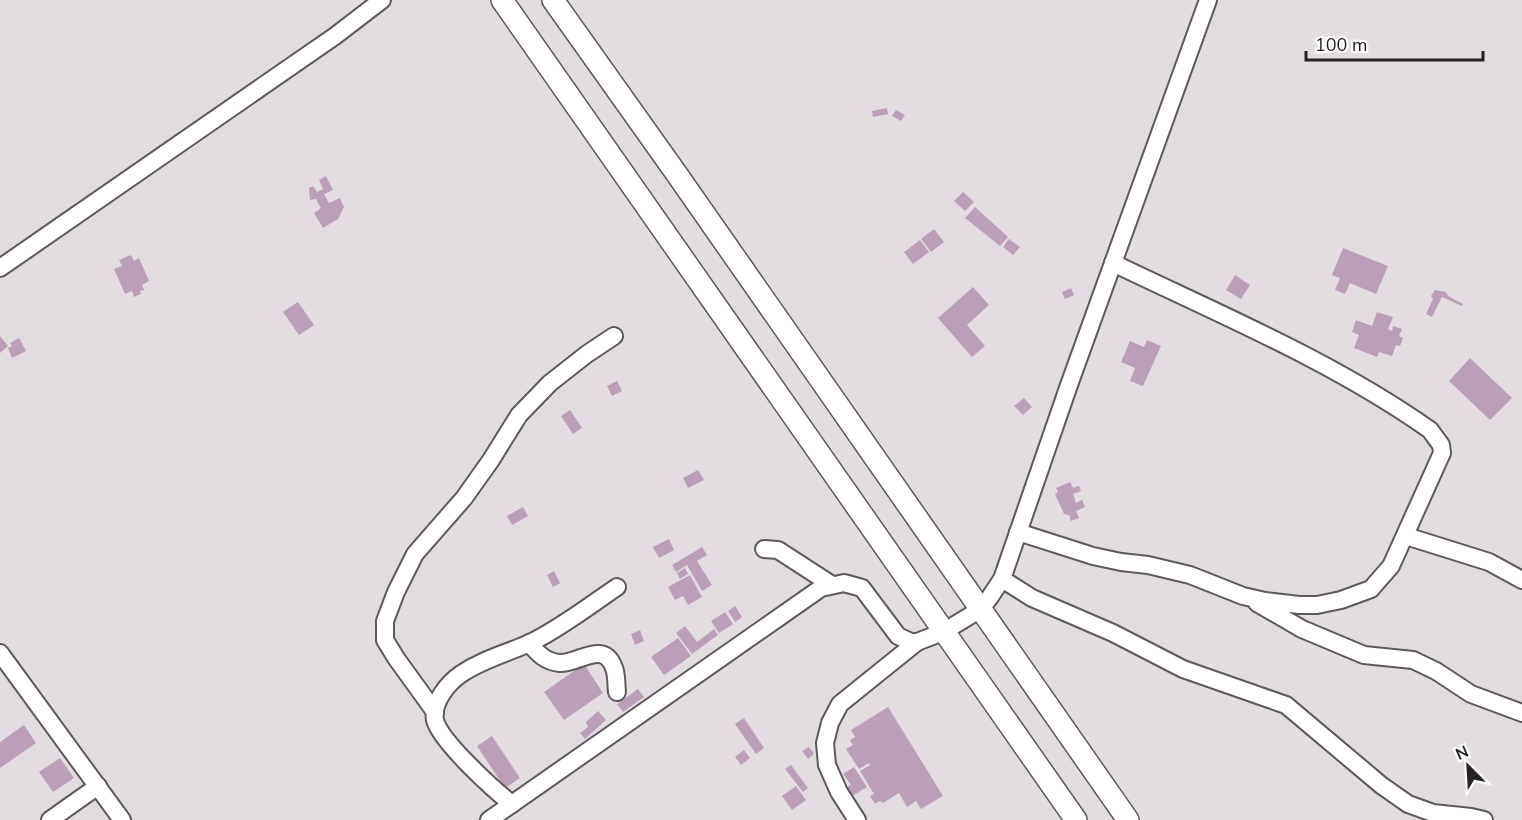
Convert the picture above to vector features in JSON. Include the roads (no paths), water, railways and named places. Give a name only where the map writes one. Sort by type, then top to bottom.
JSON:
[{"type":"main road","points":[[502,0],[1076,820]]},
{"type":"main road","points":[[554,0],[1128,820]]},
{"type":"street","points":[[0,268],[335,36],[382,0]]},
{"type":"street","points":[[857,820],[839,792],[827,765],[825,742],[830,723],[840,704],[917,642],[943,632],[981,609],[1002,579],[1208,0]]},
{"type":"street","points":[[1113,263],[1280,340],[1360,385],[1430,430],[1442,445],[1442,453],[1406,536],[1391,566],[1371,589],[1341,600],[1308,605],[1265,601],[1243,596]]},
{"type":"street","points":[[435,712],[385,640],[385,621],[396,592],[416,554],[464,498],[519,415],[550,383],[614,336]]},
{"type":"street","points":[[1018,532],[1093,556],[1190,575],[1243,596],[1302,629],[1345,648],[1364,655],[1413,660],[1436,671],[1471,694],[1522,713]]},
{"type":"street","points":[[1406,536],[1489,562],[1522,580]]},
{"type":"street","points":[[764,549],[778,550],[832,585]]},
{"type":"street","points":[[1002,579],[1032,598],[1113,633],[1184,669],[1287,705],[1381,785],[1408,804],[1433,813],[1484,820]]},
{"type":"street","points":[[489,820],[821,588],[844,583],[862,588],[898,636],[904,640],[917,642]]},
{"type":"street","points":[[513,804],[498,793],[454,748],[436,722],[435,712],[439,700],[447,687],[459,675],[482,662],[555,630],[617,587]]},
{"type":"street","points":[[529,643],[538,654],[547,660],[563,663],[596,653],[606,657],[614,668],[616,692]]},
{"type":"street","points":[[0,653],[122,820]]},
{"type":"street","points":[[50,820],[98,786]]}]
